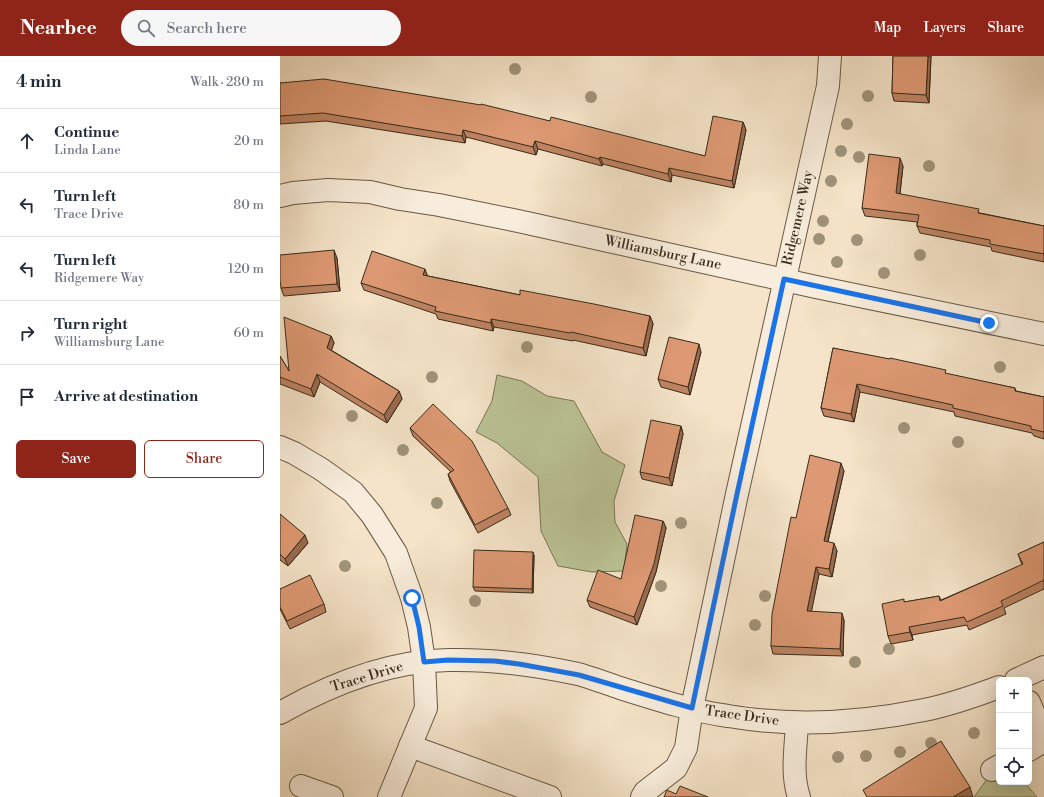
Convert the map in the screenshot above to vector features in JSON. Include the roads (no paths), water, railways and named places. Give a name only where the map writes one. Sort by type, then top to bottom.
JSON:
[{"type":"street","name":"Ridgemere Way","points":[[642,797],[645,792],[676,768],[686,748],[692,708],[737,494],[828,86],[830,56]]},
{"type":"street","name":"Williamsburg Lane","points":[[280,196],[293,193],[328,190],[370,192],[400,199],[439,205],[1044,334]]},
{"type":"street","points":[[280,447],[294,453],[324,471],[353,492],[372,515],[396,553],[412,598],[419,627],[424,662],[426,708],[389,797]]},
{"type":"street","name":"Trace Drive","points":[[280,714],[311,696],[344,682],[378,671],[424,662],[448,660],[495,661],[519,664],[579,675],[692,708],[727,716],[764,721],[798,723],[872,719],[925,710],[996,688]]},
{"type":"street","points":[[1023,677],[1044,667]]},
{"type":"street","points":[[1032,709],[1044,737]]},
{"type":"street","points":[[798,723],[795,771],[796,788],[799,797]]},
{"type":"street","points":[[1031,749],[1044,742]]},
{"type":"street","points":[[410,746],[550,797]]},
{"type":"street","points":[[301,786],[332,797]]}]
